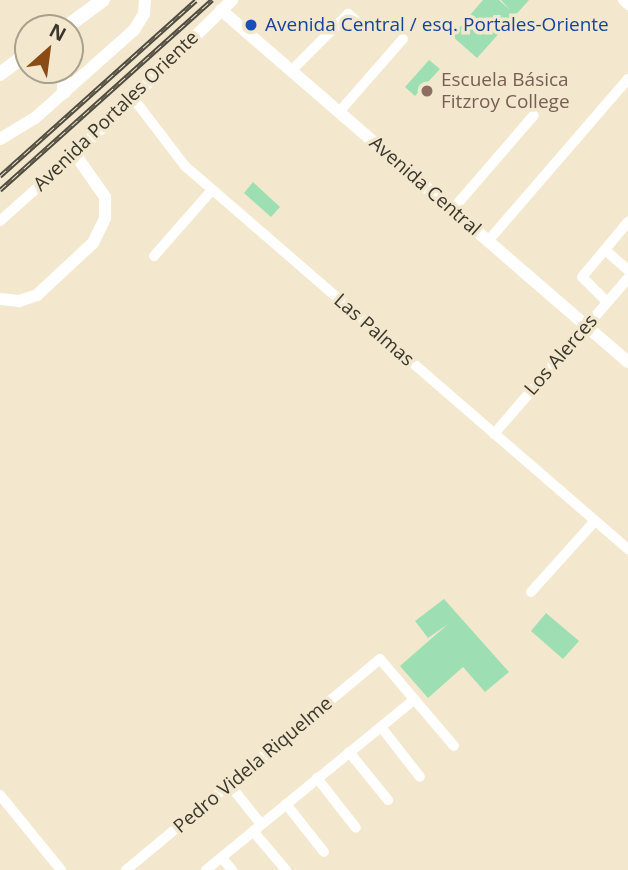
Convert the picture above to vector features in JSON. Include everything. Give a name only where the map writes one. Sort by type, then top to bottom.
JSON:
[{"type":"main road","points":[[84,14],[103,0]]},
{"type":"main road","points":[[64,84],[64,92]]},
{"type":"street","points":[[0,139],[35,118],[139,25],[145,0]]},
{"type":"street","name":"Avenida Portales Oriente","points":[[0,222],[75,154],[232,0]]},
{"type":"street","points":[[623,0],[628,5]]},
{"type":"street","name":"Avenida Central","points":[[221,10],[628,362]]},
{"type":"street","points":[[291,71],[348,14],[361,25]]},
{"type":"street","points":[[340,112],[403,39]]},
{"type":"street","points":[[488,241],[628,79]]},
{"type":"street","name":"Las Palmas","points":[[133,98],[171,151],[212,190],[628,549]]},
{"type":"street","points":[[452,210],[534,115]]},
{"type":"street","points":[[0,299],[19,301],[43,292],[101,230],[105,197],[75,154]]},
{"type":"street","points":[[154,256],[212,190]]},
{"type":"street","points":[[607,302],[582,278],[628,222]]},
{"type":"street","points":[[605,250],[628,270]]},
{"type":"street","name":"Los Alerces","points":[[494,433],[628,278]]},
{"type":"street","points":[[531,592],[595,521]]},
{"type":"street","name":"Pedro Videla Riquelme","points":[[126,870],[380,659],[414,700]]},
{"type":"street","points":[[206,870],[414,700],[454,746]]},
{"type":"street","points":[[381,727],[420,777]]},
{"type":"street","points":[[349,752],[388,800]]},
{"type":"street","points":[[317,778],[356,828]]},
{"type":"street","points":[[229,785],[286,870]]},
{"type":"street","points":[[0,795],[61,870]]},
{"type":"street","points":[[286,804],[324,852]]},
{"type":"street","points":[[222,858],[232,870]]},
{"type":"green space","points":[[483,0],[499,0],[511,11],[501,0],[529,0],[477,58],[452,36]]},
{"type":"green space","points":[[429,60],[440,69],[415,96],[405,87]]},
{"type":"green space","points":[[253,182],[280,207],[271,217],[244,193]]},
{"type":"green space","points":[[444,599],[509,672],[485,692],[463,667],[428,698],[400,666],[448,624],[428,638],[415,621]]},
{"type":"green space","points":[[546,613],[579,641],[563,659],[531,631]]},
{"type":"railway","points":[[0,176],[196,0]]},
{"type":"railway","points":[[0,190],[212,0]]},
{"type":"place","name":"Avenida Central / esq. Portales-Oriente","points":[[251,25]]},
{"type":"place","name":"Escuela Básica Fitzroy College","points":[[427,91]]}]
